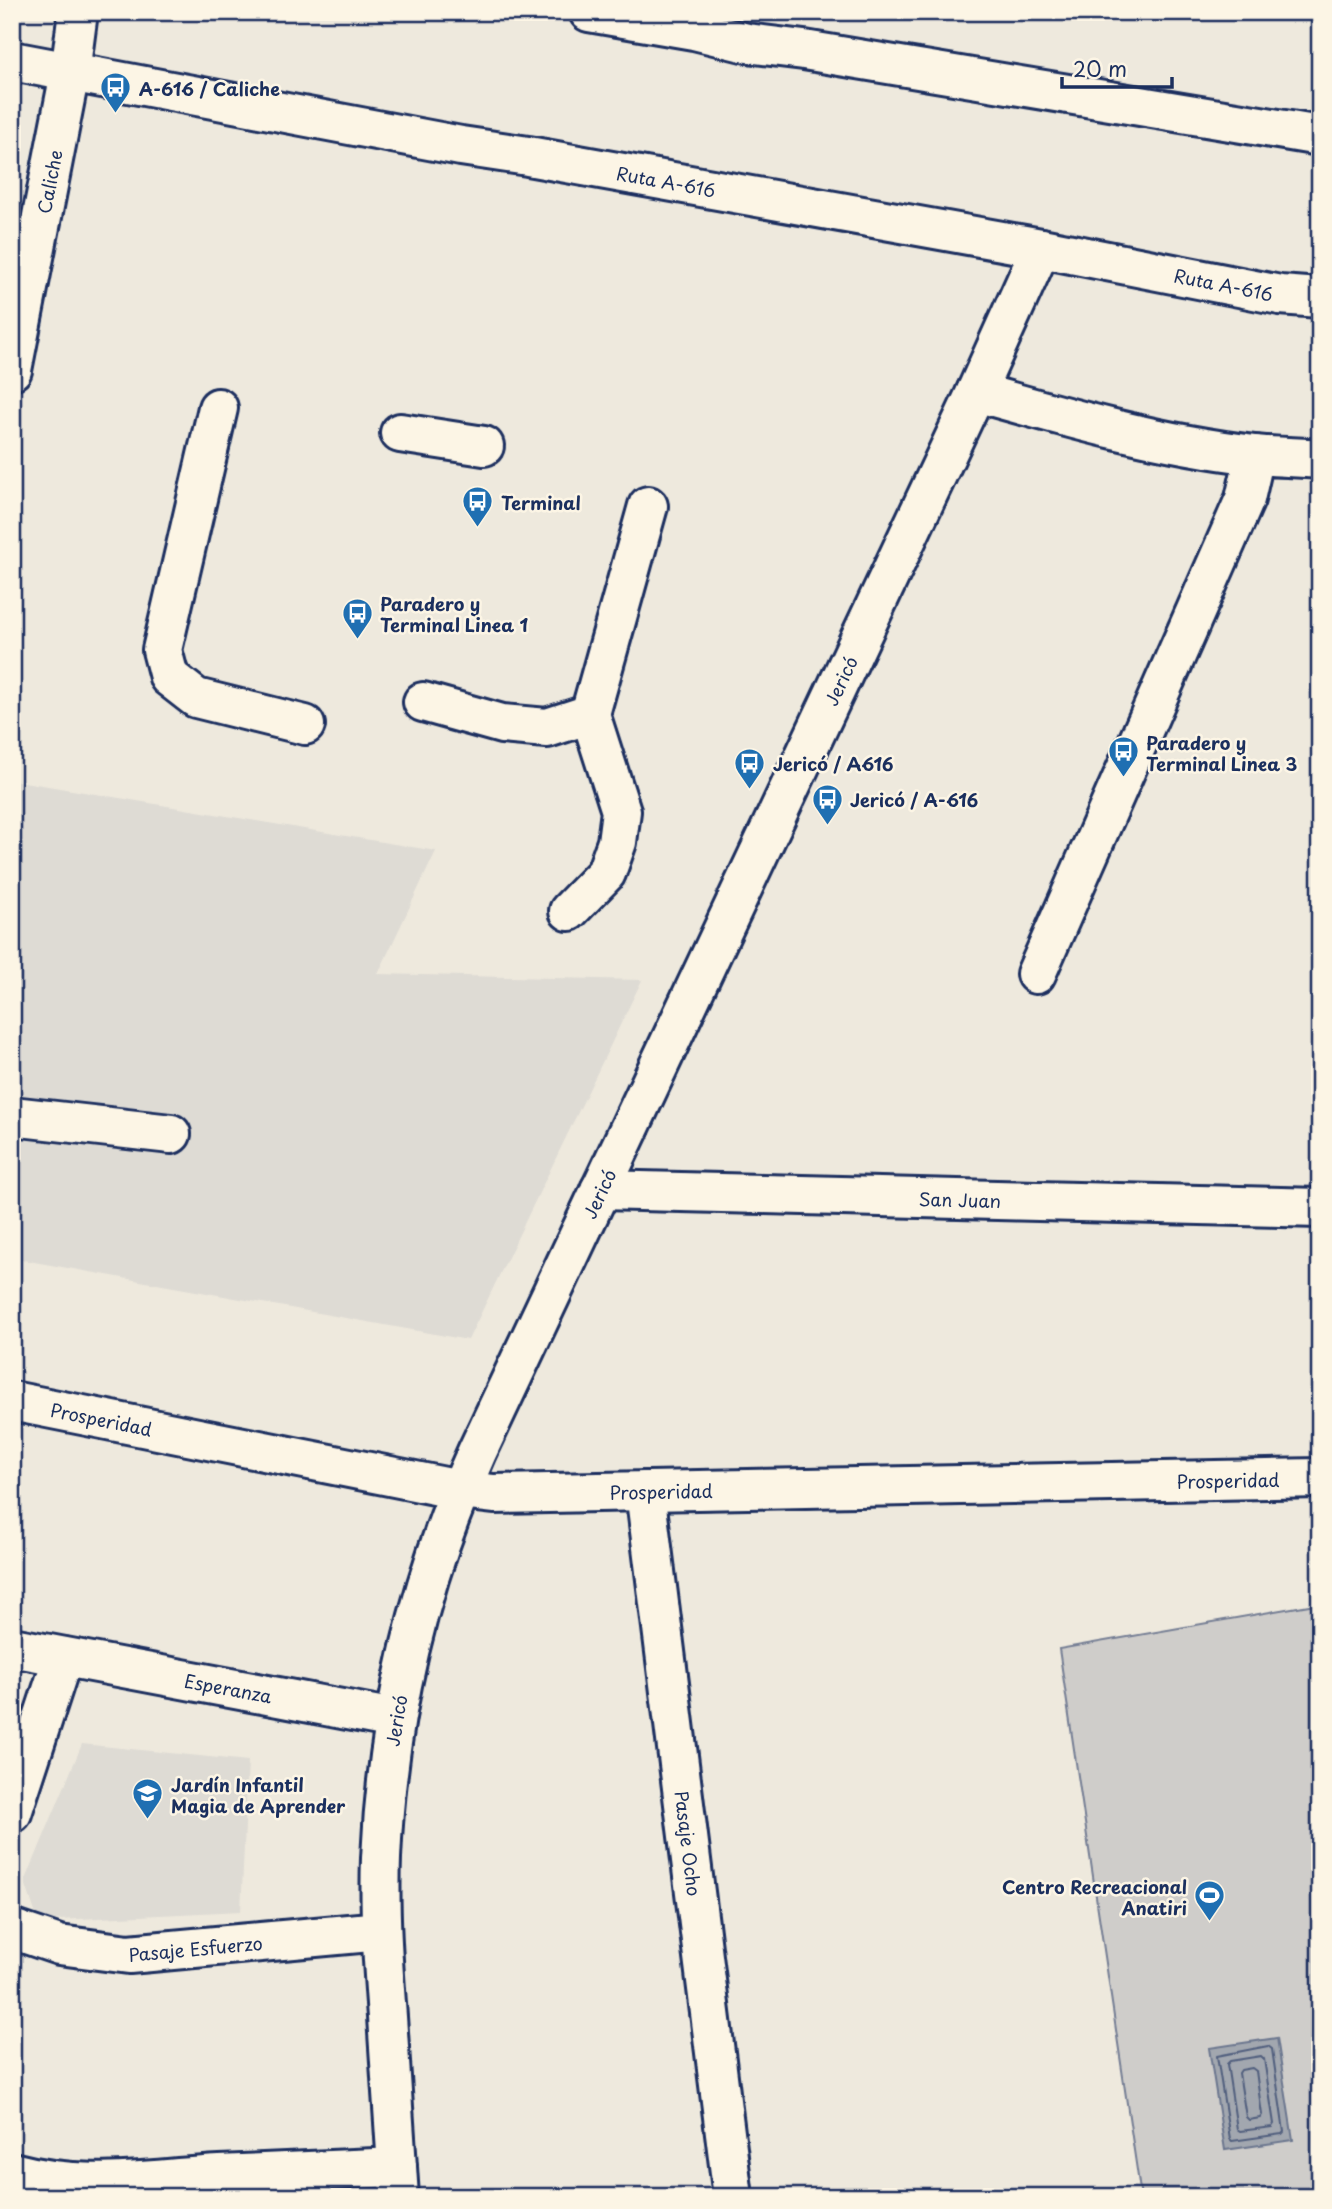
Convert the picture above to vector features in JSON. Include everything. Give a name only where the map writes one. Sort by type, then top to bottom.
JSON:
[{"type":"street","name":"Caliche","points":[[12,370],[70,73],[78,12]]},
{"type":"street","points":[[589,12],[694,30],[747,43],[804,50],[1320,136]]},
{"type":"street","name":"Ruta A-616","points":[[12,61],[460,146],[1041,248],[1280,295],[1320,298]]},
{"type":"street","name":"Jericó","points":[[398,2182],[381,1931],[381,1859],[386,1787],[395,1719],[418,1614],[433,1563],[460,1490],[976,392],[1041,248]]},
{"type":"street","points":[[976,392],[1093,425],[1158,439],[1255,455],[1320,459]]},
{"type":"street","points":[[218,408],[162,650],[169,677],[196,698],[305,725]]},
{"type":"street","points":[[400,433],[484,446]]},
{"type":"street","points":[[1036,974],[1245,499],[1255,455]]},
{"type":"street","points":[[569,911],[606,873],[617,842],[621,811],[590,714],[648,506]]},
{"type":"street","points":[[423,702],[502,724],[547,727],[590,714]]},
{"type":"street","points":[[12,1116],[171,1134]]},
{"type":"street","name":"San Juan","points":[[600,1190],[1320,1209]]},
{"type":"street","name":"Prosperidad","points":[[12,1401],[460,1490],[494,1494],[1320,1478]]},
{"type":"street","name":"Pasaje Ocho","points":[[645,1491],[733,2197]]},
{"type":"street","name":"Esperanza","points":[[12,1647],[395,1719]]},
{"type":"street","points":[[12,1813],[63,1657]]},
{"type":"street","name":"Pasaje Esfuerzo","points":[[12,1929],[70,1947],[128,1954],[381,1931]]},
{"type":"street","points":[[12,2172],[121,2190],[398,2182]]},
{"type":"shaded area","points":[[12,780],[436,851],[378,974],[642,980],[468,1340],[12,1258]]},
{"type":"shaded area","name":"Centro Recreacional Anatiri","points":[[1315,1604],[1320,1634],[1320,2197],[1141,2197],[1059,1649]]},
{"type":"shaded area","name":"Jardín Infantil Magia de Aprender","points":[[82,1744],[248,1761],[241,1911],[38,1921],[25,1882]]},
{"type":"water","points":[[1277,2038],[1293,2140],[1225,2150],[1209,2048]]},
{"type":"place","name":"A-616 / Caliche","points":[[116,115]]},
{"type":"place","name":"Terminal","points":[[478,529]]},
{"type":"place","name":"Paradero y Terminal Linea 1","points":[[357,640]]},
{"type":"place","name":"Paradero y Terminal Linea 3","points":[[1123,779]]},
{"type":"place","name":"Jericó / A616","points":[[750,790]]},
{"type":"place","name":"Jericó / A-616","points":[[827,826]]},
{"type":"place","name":"Jardín Infantil Magia de Aprender","points":[[148,1821]]},
{"type":"place","name":"Centro Recreacional Anatiri","points":[[1210,1923]]}]
